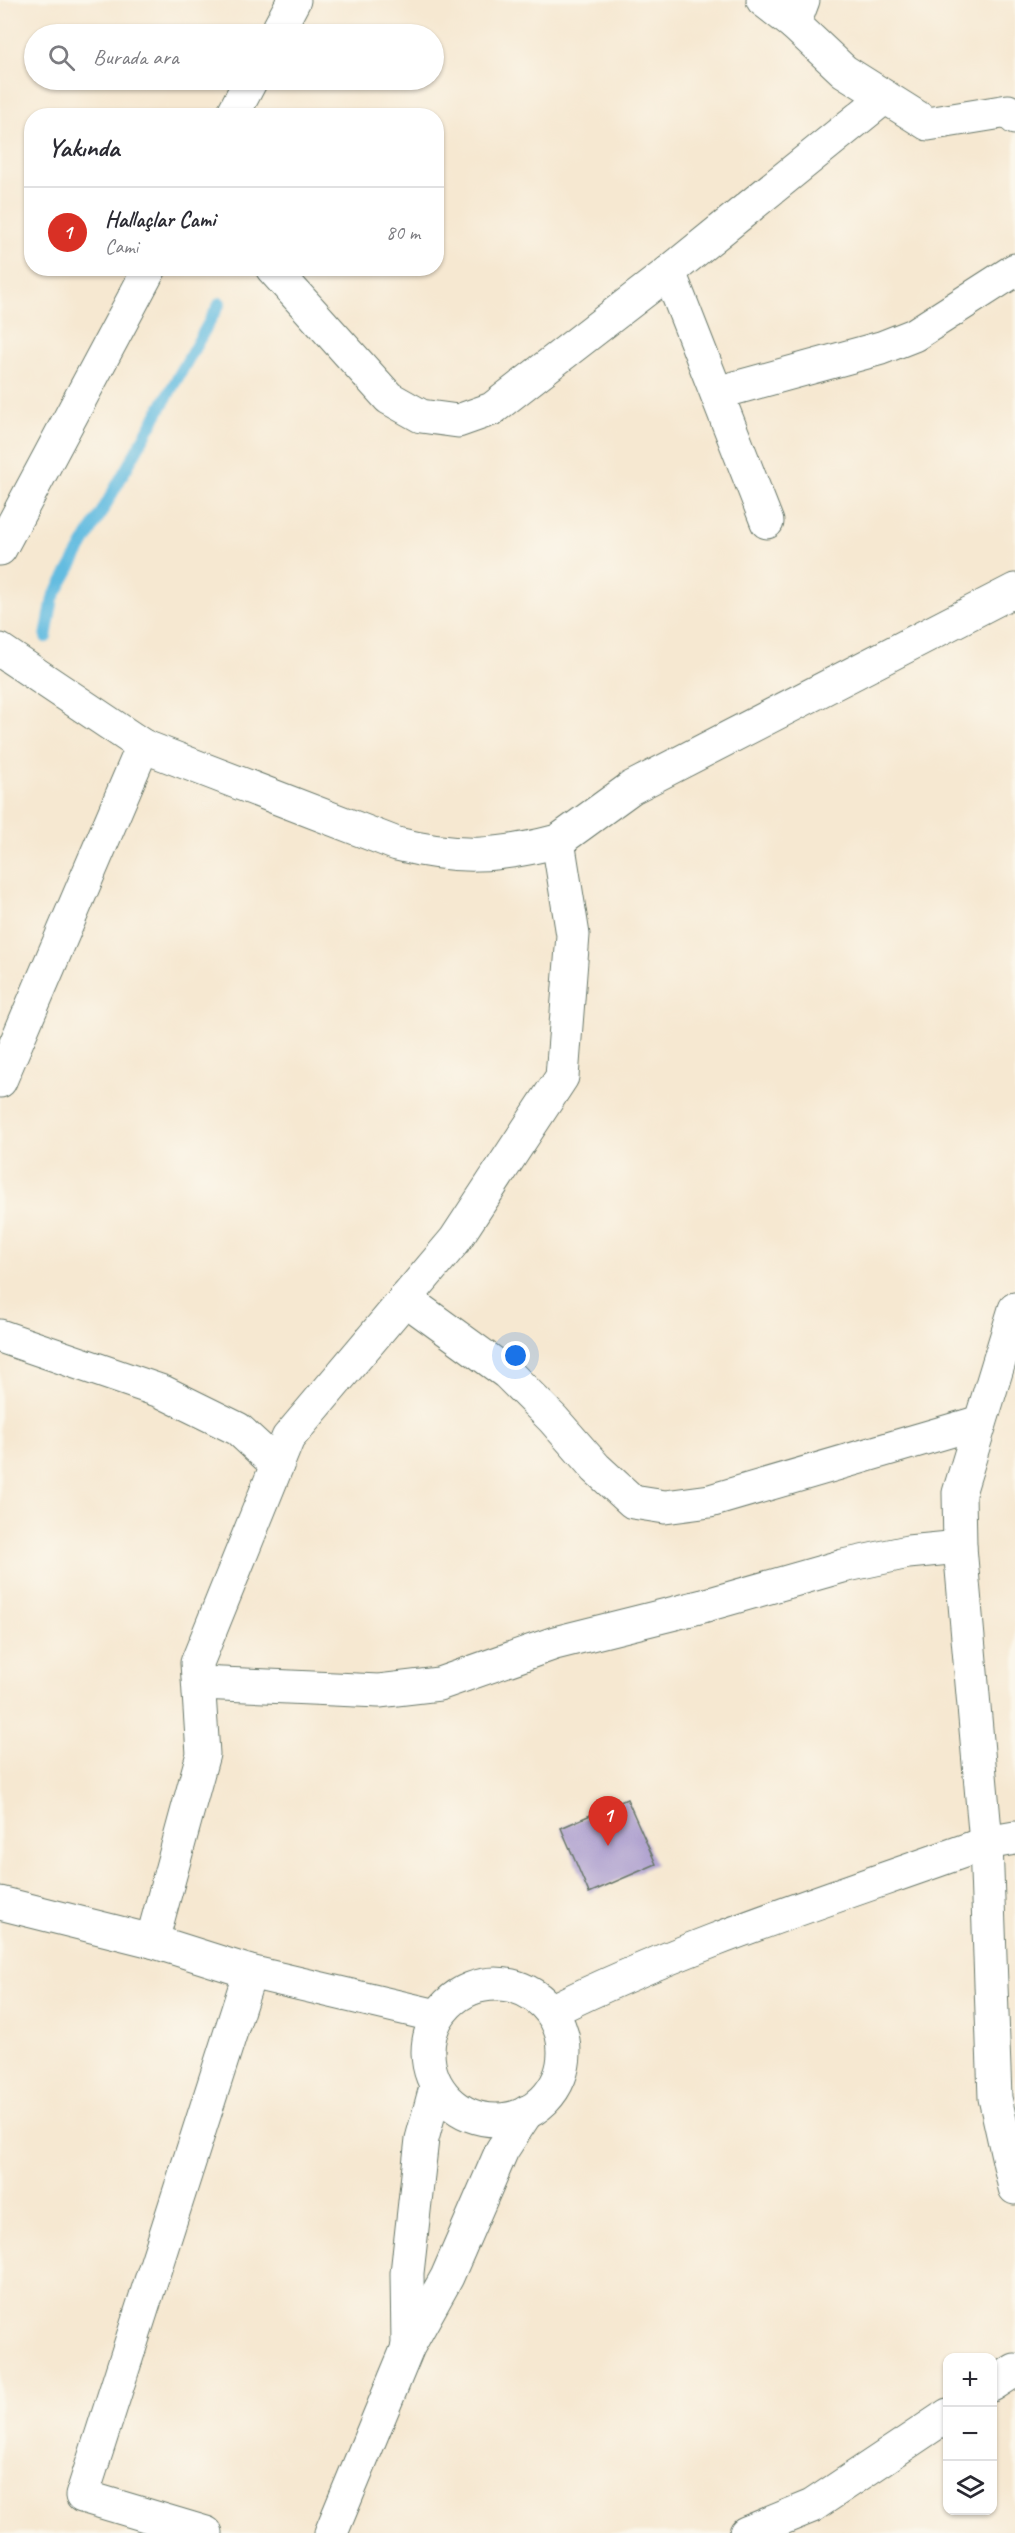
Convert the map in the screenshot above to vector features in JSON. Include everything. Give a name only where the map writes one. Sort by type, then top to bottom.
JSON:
[{"type":"street","points":[[281,24],[294,0]]},
{"type":"street","points":[[763,0],[798,12],[844,71],[928,124],[1013,109]]},
{"type":"street","points":[[236,108],[246,90]]},
{"type":"street","points":[[279,276],[389,398],[421,416],[458,421],[492,409],[669,272],[885,97]]},
{"type":"street","points":[[717,393],[881,348],[914,335],[1015,270]]},
{"type":"street","points":[[669,272],[767,522]]},
{"type":"street","points":[[0,549],[146,276]]},
{"type":"street","points":[[0,650],[143,746],[397,844],[427,852],[489,855],[524,850],[558,841],[631,789],[1015,590]]},
{"type":"street","points":[[0,1081],[143,746]]},
{"type":"street","points":[[152,1941],[203,1754],[198,1663],[288,1438],[455,1240],[562,1077],[573,935],[558,841]]},
{"type":"street","points":[[405,1299],[507,1373],[553,1419],[596,1468],[633,1502],[665,1508],[710,1501],[981,1422]]},
{"type":"street","points":[[1015,1310],[959,1492],[960,1547],[1001,1841],[995,2098],[1015,2187]]},
{"type":"street","points":[[0,1336],[163,1392],[238,1429],[277,1465]]},
{"type":"street","points":[[199,1683],[379,1691],[438,1684],[555,1643],[703,1606],[843,1566],[908,1552],[960,1547]]},
{"type":"street","points":[[550,2011],[595,1989],[707,1944],[1001,1841]]},
{"type":"street","points":[[0,1903],[152,1941],[249,1972],[437,2016]]},
{"type":"street","points":[[206,2533],[82,2496],[249,1972]]},
{"type":"street","points":[[500,1983],[528,1992],[550,2011],[558,2024],[562,2038],[562,2067],[549,2094],[527,2112],[513,2118],[484,2119],[456,2108],[436,2086],[430,2073],[428,2051],[431,2029],[437,2016],[458,1995],[485,1984],[500,1983]]},
{"type":"street","points":[[408,2347],[408,2262],[422,2139],[436,2086]]},
{"type":"street","points":[[331,2533],[408,2347],[447,2277],[502,2150],[527,2112]]},
{"type":"street","points":[[997,2382],[1015,2370]]},
{"type":"street","points":[[746,2533],[812,2506],[943,2418]]},
{"type":"building","points":[[627,1799],[656,1864],[589,1893],[561,1828]]},
{"type":"waterway","points":[[46,637],[53,598],[220,303]]},
{"type":"place","name":"Hallaçlar Cami","points":[[608,1846]]}]
